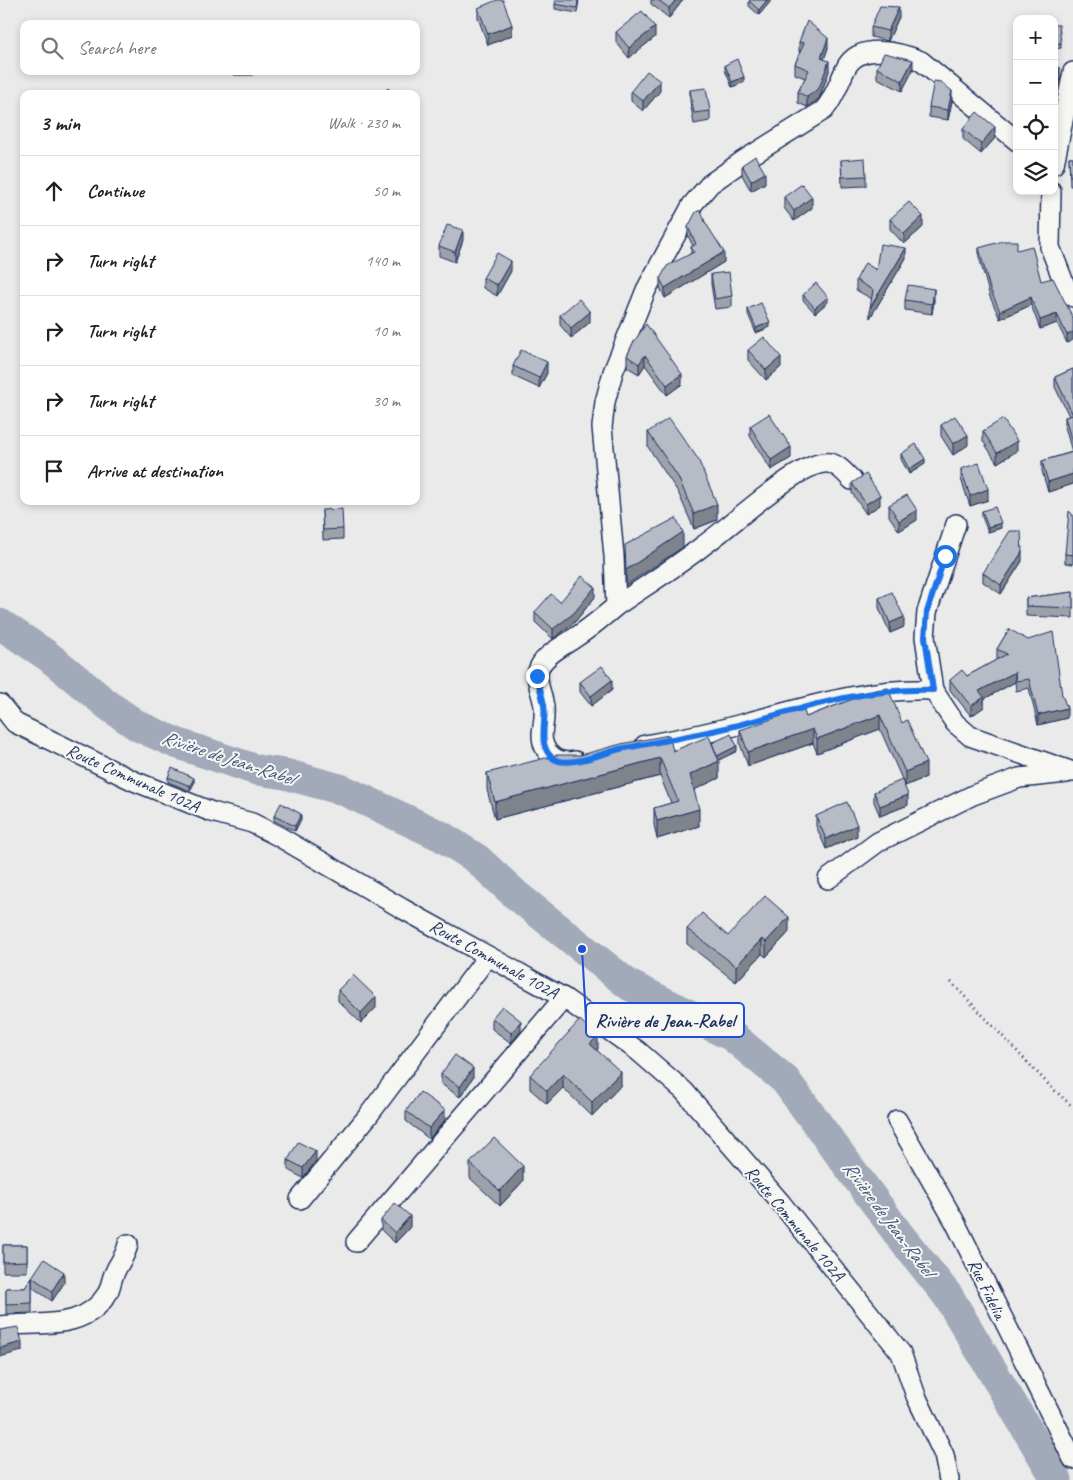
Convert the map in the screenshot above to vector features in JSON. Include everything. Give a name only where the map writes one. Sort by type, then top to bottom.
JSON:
[{"type":"street","points":[[616,606],[614,556],[602,427],[605,402],[613,372],[646,290],[692,204],[710,184],[724,174],[824,110],[833,100],[846,67],[854,58],[864,53],[903,53],[921,60],[1013,138]]},
{"type":"street","points":[[1057,150],[1072,76]]},
{"type":"street","points":[[1051,195],[1050,247],[1068,293],[1073,297]]},
{"type":"street","points":[[589,757],[566,763],[554,759],[545,750],[542,734],[545,719],[544,705],[537,676],[540,665],[556,650],[616,606],[683,561],[776,488],[800,473],[825,462],[835,465],[852,480]]},
{"type":"street","points":[[956,524],[927,612],[925,637],[933,690],[955,723],[970,736],[1073,772]]},
{"type":"street","points":[[627,748],[689,737],[855,695],[880,691],[933,690]]},
{"type":"street","name":"Route Communale 102A","points":[[0,704],[8,723],[134,781],[212,812],[252,823],[278,836],[564,998],[638,1051],[684,1092],[781,1203],[872,1314],[901,1353],[916,1396],[944,1455],[949,1480]]},
{"type":"street","points":[[828,879],[878,842],[973,795],[1019,778],[1073,772]]},
{"type":"street","points":[[300,1199],[368,1116],[488,956]]},
{"type":"street","points":[[356,1242],[564,998]]},
{"type":"street","name":"Rue Fidelia","points":[[897,1120],[954,1222],[1073,1459]]},
{"type":"street","points":[[0,1326],[70,1322],[91,1313],[107,1294],[115,1272],[127,1252],[128,1244]]},
{"type":"path","points":[[951,982],[1051,1087],[1073,1107]]},
{"type":"building","points":[[497,0],[503,0],[512,25],[488,34],[478,8]]},
{"type":"building","points":[[556,0],[578,0],[577,8],[555,4]]},
{"type":"building","points":[[658,0],[676,0],[669,8]]},
{"type":"building","points":[[750,0],[767,0],[759,10]]},
{"type":"building","points":[[880,6],[899,7],[888,31],[871,27]]},
{"type":"building","points":[[642,11],[655,27],[629,48],[616,32]]},
{"type":"building","points":[[807,21],[828,38],[821,58],[829,61],[819,88],[807,97],[798,92],[809,70],[795,64],[804,43],[799,42]]},
{"type":"building","points":[[1058,25],[1059,25],[1061,43],[1058,43]]},
{"type":"building","points":[[884,53],[913,60],[902,81],[877,68]]},
{"type":"building","points":[[737,59],[744,77],[732,82],[725,65]]},
{"type":"building","points":[[647,71],[660,81],[643,101],[631,91]]},
{"type":"building","points":[[934,81],[941,82],[952,91],[948,110],[929,107]]},
{"type":"building","points":[[706,88],[710,111],[694,113],[690,90]]},
{"type":"building","points":[[977,112],[995,127],[981,144],[963,129]]},
{"type":"building","points":[[755,156],[765,173],[751,181],[742,165]]},
{"type":"building","points":[[1069,157],[1073,157],[1073,176],[1070,176]]},
{"type":"building","points":[[865,158],[866,176],[842,177],[841,160]]},
{"type":"building","points":[[802,184],[812,197],[794,211],[784,197]]},
{"type":"building","points":[[909,202],[923,216],[904,234],[890,219]]},
{"type":"building","points":[[701,210],[705,222],[724,252],[665,288],[660,279],[667,266],[694,252],[691,247],[696,244],[688,227],[696,212]]},
{"type":"building","points":[[447,225],[463,230],[455,252],[439,246]]},
{"type":"building","points":[[1003,241],[1017,241],[1017,250],[1032,246],[1041,281],[1053,278],[1073,318],[1073,332],[1067,335],[1057,314],[1040,320],[1031,297],[1000,311],[990,289],[979,248]]},
{"type":"building","points":[[880,244],[906,248],[870,308],[873,290],[856,280],[865,263],[876,270]]},
{"type":"building","points":[[497,253],[511,261],[497,285],[483,278]]},
{"type":"building","points":[[729,272],[732,296],[715,299],[711,274]]},
{"type":"building","points":[[816,283],[828,297],[815,308],[803,295]]},
{"type":"building","points":[[908,285],[934,289],[932,304],[905,300]]},
{"type":"building","points":[[579,299],[590,312],[571,328],[560,315]]},
{"type":"building","points":[[761,303],[770,322],[756,328],[748,309]]},
{"type":"building","points":[[646,324],[682,374],[667,385],[645,355],[639,364],[627,356]]},
{"type":"building","points":[[764,337],[781,357],[766,370],[748,350]]},
{"type":"building","points":[[521,350],[547,362],[539,378],[513,366]]},
{"type":"building","points":[[1073,369],[1073,415],[1055,377]]},
{"type":"building","points":[[769,414],[791,447],[771,460],[750,426]]},
{"type":"building","points":[[1073,415],[1073,446],[1065,417]]},
{"type":"building","points":[[955,416],[968,435],[953,444],[941,425]]},
{"type":"building","points":[[669,418],[698,459],[717,504],[694,514],[678,477],[648,432]]},
{"type":"building","points":[[1003,419],[1017,441],[997,453],[983,431]]},
{"type":"building","points":[[916,444],[925,459],[909,469],[901,454]]},
{"type":"building","points":[[1073,452],[1073,474],[1048,482],[1042,461]]},
{"type":"building","points":[[979,463],[988,489],[970,496],[961,469]]},
{"type":"building","points":[[866,474],[880,495],[866,504],[852,483]]},
{"type":"building","points":[[907,495],[917,510],[899,521],[889,505]]},
{"type":"building","points":[[995,507],[1001,523],[988,527],[982,511]]},
{"type":"building","points":[[342,509],[343,529],[323,530],[322,510]]},
{"type":"building","points":[[1069,511],[1073,515],[1073,555],[1065,554]]},
{"type":"building","points":[[676,518],[683,532],[626,570],[625,545]]},
{"type":"building","points":[[1010,531],[1021,531],[1022,552],[1001,585],[983,573]]},
{"type":"building","points":[[582,576],[595,587],[574,613],[553,629],[535,612],[551,594],[560,602]]},
{"type":"building","points":[[892,592],[904,617],[890,623],[879,598]]},
{"type":"building","points":[[1073,592],[1073,608],[1026,606],[1026,598]]},
{"type":"building","points":[[1009,629],[1028,640],[1053,632],[1062,695],[1067,708],[1038,715],[1029,679],[1016,681],[1015,672],[979,691],[984,697],[971,706],[950,680],[962,670],[967,676],[1007,654],[997,649]]},
{"type":"building","points":[[602,666],[612,680],[591,696],[580,682]]},
{"type":"building","points":[[888,688],[902,723],[907,720],[926,763],[905,772],[880,715],[817,739],[813,729],[748,752],[740,730],[803,708],[806,717],[876,690]]},
{"type":"building","points":[[731,734],[737,746],[717,756],[712,743]]},
{"type":"building","points":[[669,735],[673,751],[709,736],[719,761],[690,775],[699,809],[657,821],[654,808],[678,801],[660,758],[495,802],[487,773],[557,755],[581,755],[621,744]]},
{"type":"building","points":[[172,768],[194,778],[190,786],[168,777]]},
{"type":"building","points":[[902,780],[908,795],[880,806],[874,792]]},
{"type":"building","points":[[847,802],[857,825],[826,839],[816,816]]},
{"type":"building","points":[[281,803],[301,814],[295,826],[274,816]]},
{"type":"building","points":[[765,896],[789,917],[766,942],[762,939],[736,966],[687,929],[702,913],[728,936]]},
{"type":"building","points":[[353,975],[376,997],[361,1013],[338,990]]},
{"type":"building","points":[[502,1006],[521,1021],[511,1033],[492,1018]]},
{"type":"building","points":[[580,1020],[598,1036],[590,1044],[621,1072],[592,1102],[563,1074],[547,1091],[530,1075]]},
{"type":"building","points":[[455,1055],[473,1068],[460,1087],[441,1074]]},
{"type":"building","points":[[420,1092],[445,1110],[429,1128],[406,1111]]},
{"type":"building","points":[[494,1138],[523,1166],[500,1191],[470,1163]]},
{"type":"building","points":[[298,1142],[316,1151],[303,1168],[288,1160]]},
{"type":"building","points":[[395,1203],[410,1216],[395,1233],[381,1220]]},
{"type":"building","points":[[3,1245],[27,1245],[27,1261],[3,1262]]},
{"type":"building","points":[[44,1259],[64,1272],[52,1291],[32,1277]]},
{"type":"building","points":[[32,1277],[32,1303],[6,1304],[6,1288],[25,1288]]},
{"type":"building","points":[[18,1327],[22,1342],[0,1348],[0,1330]]},
{"type":"waterway","name":"Rivière de Jean-Rabel","points":[[0,624],[48,656],[109,706],[138,726],[176,743],[257,770],[285,774],[343,790],[441,836],[477,859],[516,895],[629,985],[732,1036],[785,1080],[900,1236],[948,1296],[1057,1480]]},
{"type":"place","name":"Rivière de Jean-Rabel","points":[[582,949]]},
{"type":"route","points":[[537,676],[544,705],[545,719],[542,734],[545,750],[554,759],[566,763],[617,750],[689,737],[847,697],[880,691],[933,690],[925,637],[927,612],[945,556]]}]
